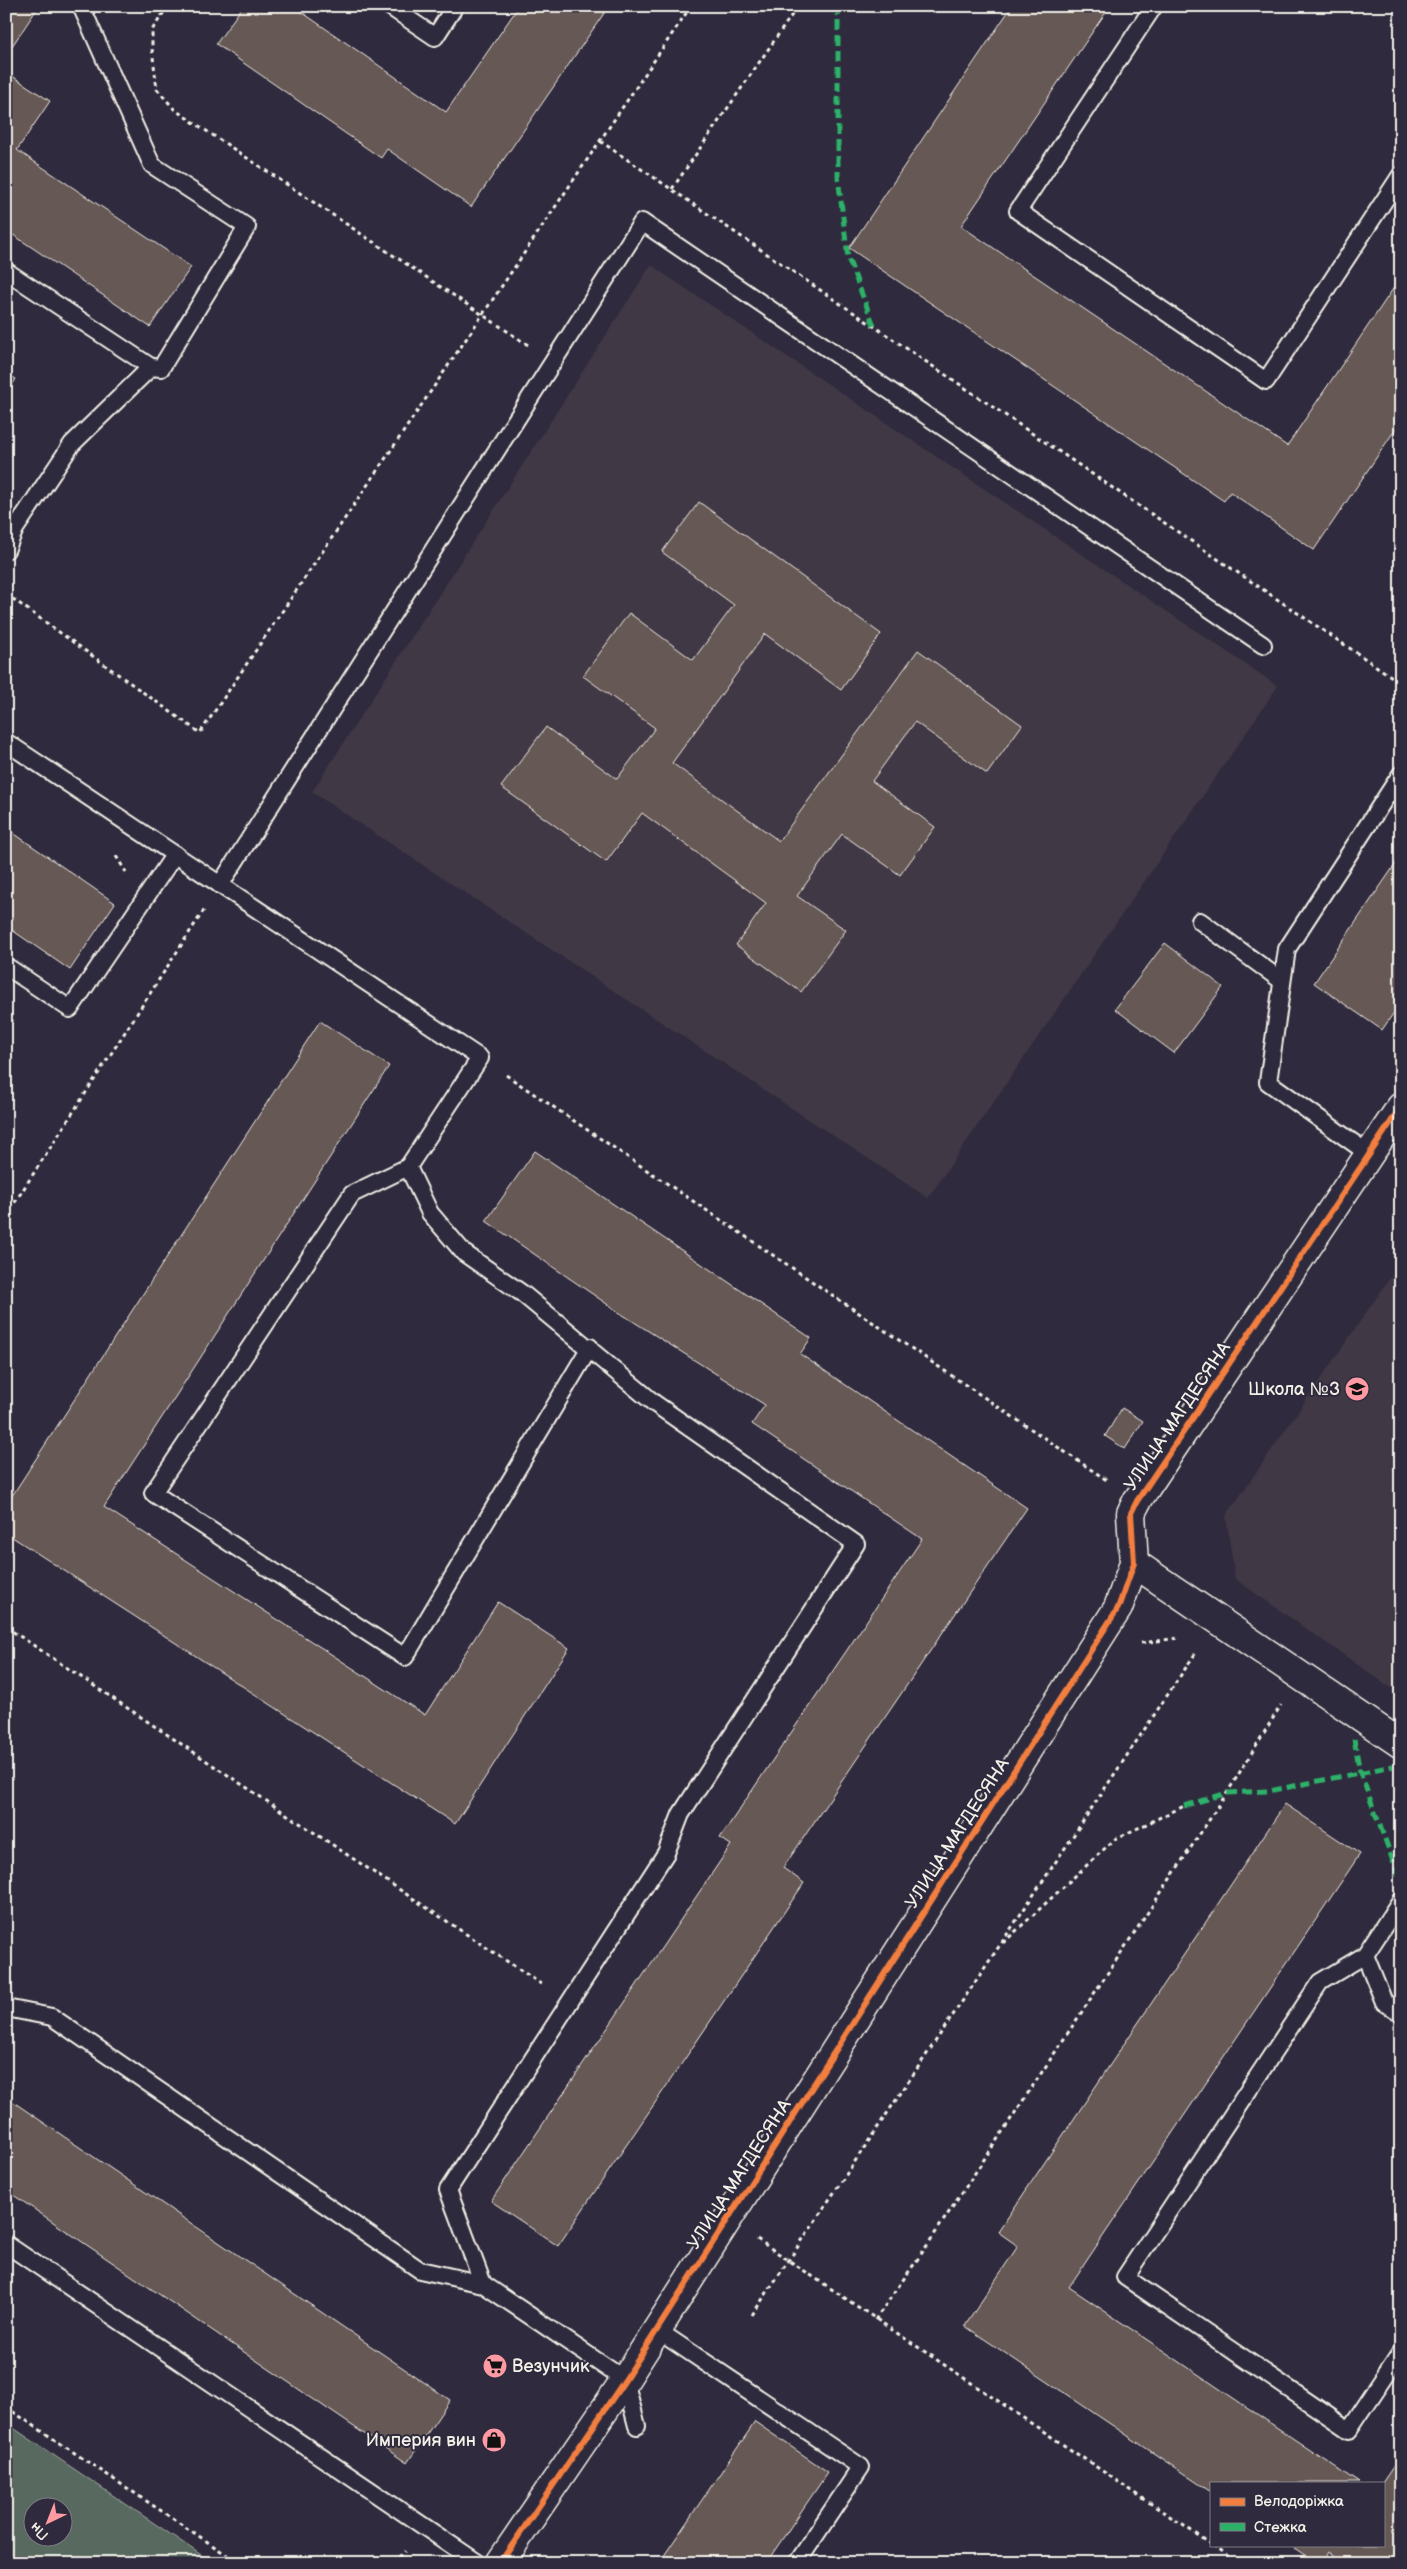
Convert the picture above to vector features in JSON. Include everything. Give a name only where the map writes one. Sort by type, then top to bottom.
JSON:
[{"type":"street","name":"УЛИЦА МАГДЕСЯНА","points":[[500,2563],[625,2380],[1118,1608],[1134,1563],[1131,1513],[1137,1501],[1401,1107]]},
{"type":"street","points":[[1134,1563],[1401,1744]]},
{"type":"lane","points":[[6,271],[151,367],[161,368],[246,227],[152,165],[81,6]]},
{"type":"lane","points":[[389,6],[435,37],[456,6]]},
{"type":"lane","points":[[1154,6],[1018,211],[1266,381],[1401,176]]},
{"type":"lane","points":[[220,885],[642,222],[1262,645]]},
{"type":"lane","points":[[6,550],[15,529],[72,444],[151,367]]},
{"type":"lane","points":[[6,742],[480,1058],[408,1167],[352,1194],[153,1493],[405,1657],[590,1347]]},
{"type":"lane","points":[[1369,1154],[1268,1082],[1287,949],[1401,774]]},
{"type":"lane","points":[[6,966],[70,1009],[175,854]]},
{"type":"lane","points":[[1200,921],[1282,981]]},
{"type":"lane","points":[[408,1167],[430,1213],[464,1252],[523,1294],[590,1347],[654,1403],[856,1544],[681,1814],[666,1853],[448,2190],[483,2284]]},
{"type":"lane","points":[[1401,1900],[1365,1955],[1320,1982],[1125,2277],[1350,2430],[1401,2352]]},
{"type":"lane","points":[[1365,1955],[1384,2002],[1401,2013]]},
{"type":"lane","points":[[6,2008],[52,2017],[420,2270],[483,2284],[625,2380],[637,2426]]},
{"type":"lane","points":[[6,2244],[478,2563]]},
{"type":"lane","points":[[657,2330],[861,2467],[796,2563]]},
{"type":"path","points":[[168,6],[152,30],[152,49],[156,89],[175,110],[553,362]]},
{"type":"path","points":[[6,594],[200,733],[691,6]]},
{"type":"path","points":[[672,190],[798,6]]},
{"type":"path","points":[[600,140],[1401,683]]},
{"type":"path","points":[[112,853],[119,858],[128,877]]},
{"type":"path","points":[[6,1216],[220,885]]},
{"type":"path","points":[[480,1058],[1137,1501]]},
{"type":"path","points":[[6,1627],[569,2002]]},
{"type":"path","points":[[1135,1643],[1181,1638]]},
{"type":"path","points":[[752,2315],[1198,1650]]},
{"type":"path","points":[[875,2320],[929,2242],[1227,1793],[1282,1702]]},
{"type":"path","points":[[1000,1946],[1115,1839],[1184,1806]]},
{"type":"path","points":[[758,2230],[756,2238],[875,2320],[1210,2544]]},
{"type":"path","points":[[6,2407],[239,2563]]},
{"type":"path","points":[[1214,2546],[1239,2563]]},
{"type":"shaded area","points":[[651,265],[1278,686],[928,1198],[312,792]]},
{"type":"shaded area","name":"Школа №3","points":[[1401,1262],[1401,1695],[1235,1579],[1226,1516]]},
{"type":"green space","points":[[6,2423],[213,2563],[6,2563]]},
{"type":"building","points":[[6,6],[39,6],[6,55]]},
{"type":"building","points":[[243,6],[293,6],[446,112],[519,6],[609,6],[471,207],[387,149],[381,158],[216,44]]},
{"type":"building","points":[[1012,6],[1110,6],[961,226],[1287,446],[1401,277],[1401,421],[1314,550],[1230,492],[1224,501],[849,248]]},
{"type":"building","points":[[6,72],[50,101],[17,150],[191,267],[150,327],[6,230]]},
{"type":"building","points":[[6,373],[16,379],[6,395]]},
{"type":"building","points":[[699,502],[881,634],[841,690],[765,634],[672,763],[779,841],[918,650],[1022,725],[987,774],[915,722],[872,781],[935,827],[900,875],[842,834],[797,896],[846,930],[801,992],[736,945],[766,903],[642,813],[606,862],[501,787],[546,727],[617,779],[655,728],[583,676],[629,613],[693,660],[734,605],[662,552]]},
{"type":"building","points":[[6,828],[115,903],[70,970],[6,926]]},
{"type":"building","points":[[1401,856],[1401,1002],[1382,1030],[1314,983]]},
{"type":"building","points":[[1165,943],[1223,987],[1174,1053],[1115,1009]]},
{"type":"building","points":[[320,1021],[389,1066],[104,1507],[425,1715],[498,1602],[569,1648],[455,1824],[6,1533],[6,1505]]},
{"type":"building","points":[[535,1151],[811,1338],[800,1354],[1027,1508],[783,1868],[804,1883],[558,2246],[491,2201],[731,1845],[720,1838],[922,1539],[752,1424],[765,1405],[620,1313],[486,1221]]},
{"type":"building","points":[[1122,1408],[1143,1421],[1125,1449],[1105,1436]]},
{"type":"building","points":[[1285,1804],[1360,1854],[1069,2287],[1358,2482],[1210,2482],[1210,2491],[965,2326],[1018,2246],[998,2232]]},
{"type":"building","points":[[6,2097],[450,2400],[407,2463],[6,2190]]},
{"type":"building","points":[[755,2422],[828,2472],[766,2563],[659,2563]]},
{"type":"building","points":[[1401,2455],[1401,2563],[1343,2563],[1328,2552],[1320,2563],[1316,2563],[1291,2546],[1384,2546],[1383,2482]]},
{"type":"marked path","points":[[838,6],[838,177],[848,258],[875,328]]},
{"type":"marked path","points":[[1354,1739],[1360,1772],[1399,1877]]},
{"type":"marked path","points":[[1184,1806],[1227,1793],[1269,1791],[1393,1766]]},
{"type":"cycle path","points":[[500,2563],[625,2380],[1118,1608],[1134,1563],[1131,1513],[1137,1501],[1401,1107]]},
{"type":"place","name":"Школа №3","points":[[1357,1389]]},
{"type":"place","name":"Везунчик","points":[[495,2366]]},
{"type":"place","name":"Империя вин","points":[[494,2440]]}]
